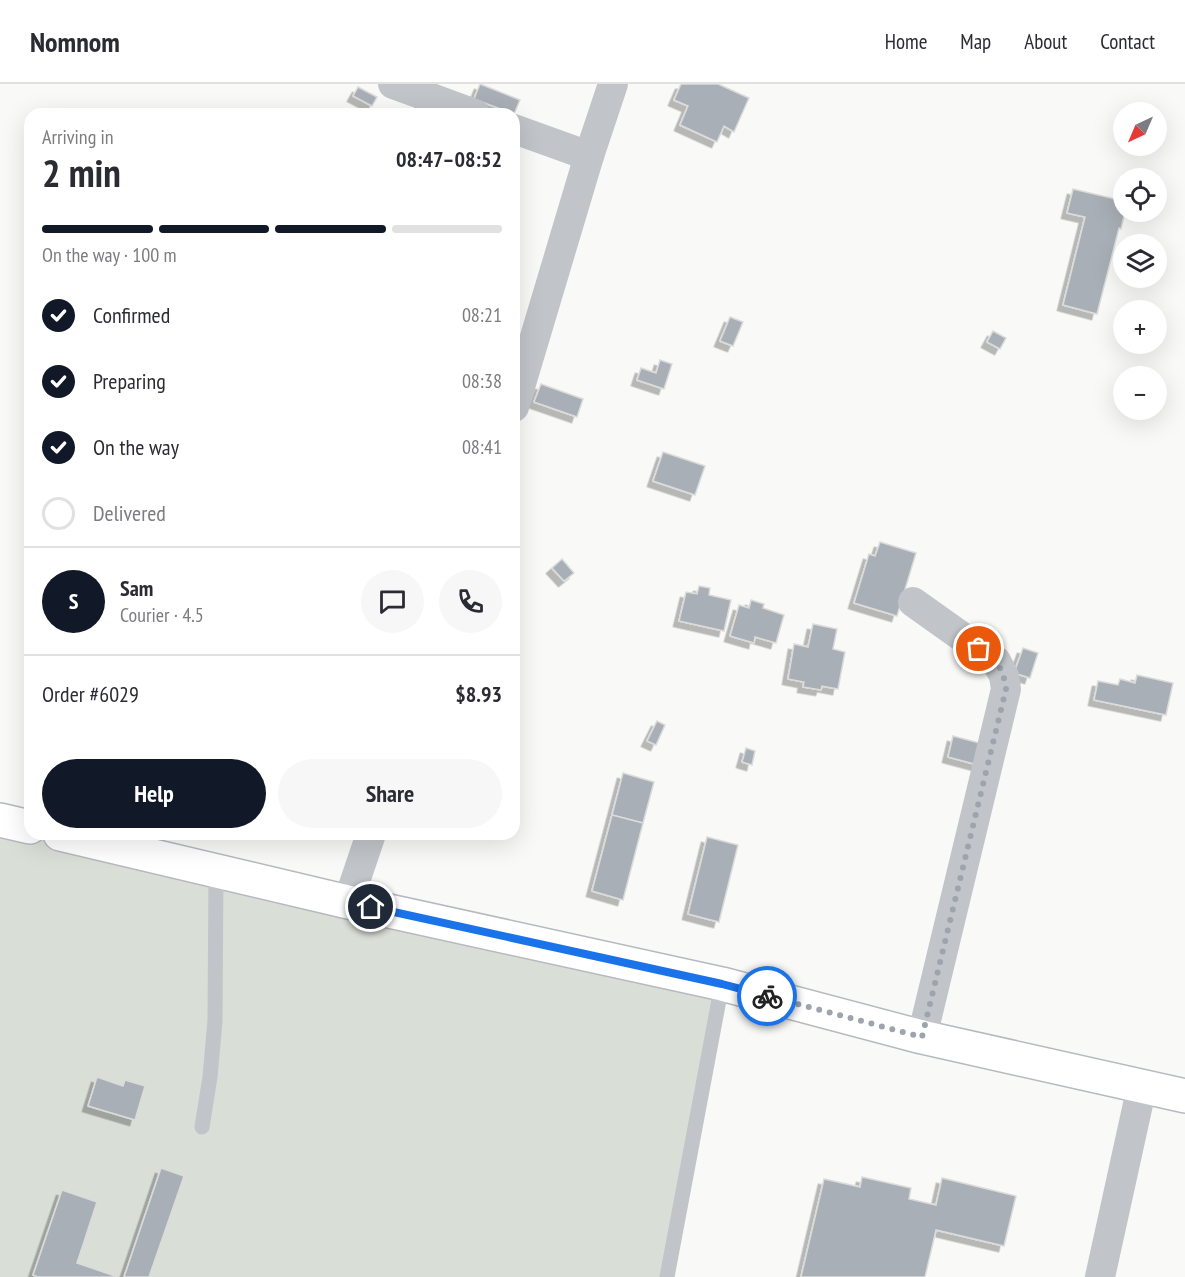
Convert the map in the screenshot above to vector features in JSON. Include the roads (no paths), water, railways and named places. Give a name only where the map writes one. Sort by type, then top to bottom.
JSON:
[{"type":"main road","points":[[0,820],[24,826]]},
{"type":"main road","points":[[86,840],[348,902],[722,984],[922,1037],[1185,1096]]},
{"type":"street","points":[[393,84],[459,108]]},
{"type":"street","points":[[520,387],[589,156],[614,84]]},
{"type":"street","points":[[520,131],[589,156]]},
{"type":"street","points":[[913,602],[996,660],[1004,676],[1006,689],[922,1037]]},
{"type":"street","points":[[348,902],[369,840]]},
{"type":"street","points":[[1100,1277],[1142,1086]]},
{"type":"lane","points":[[202,1127],[210,1077],[215,1021],[216,870]]},
{"type":"lane","points":[[668,1277],[722,984]]}]
